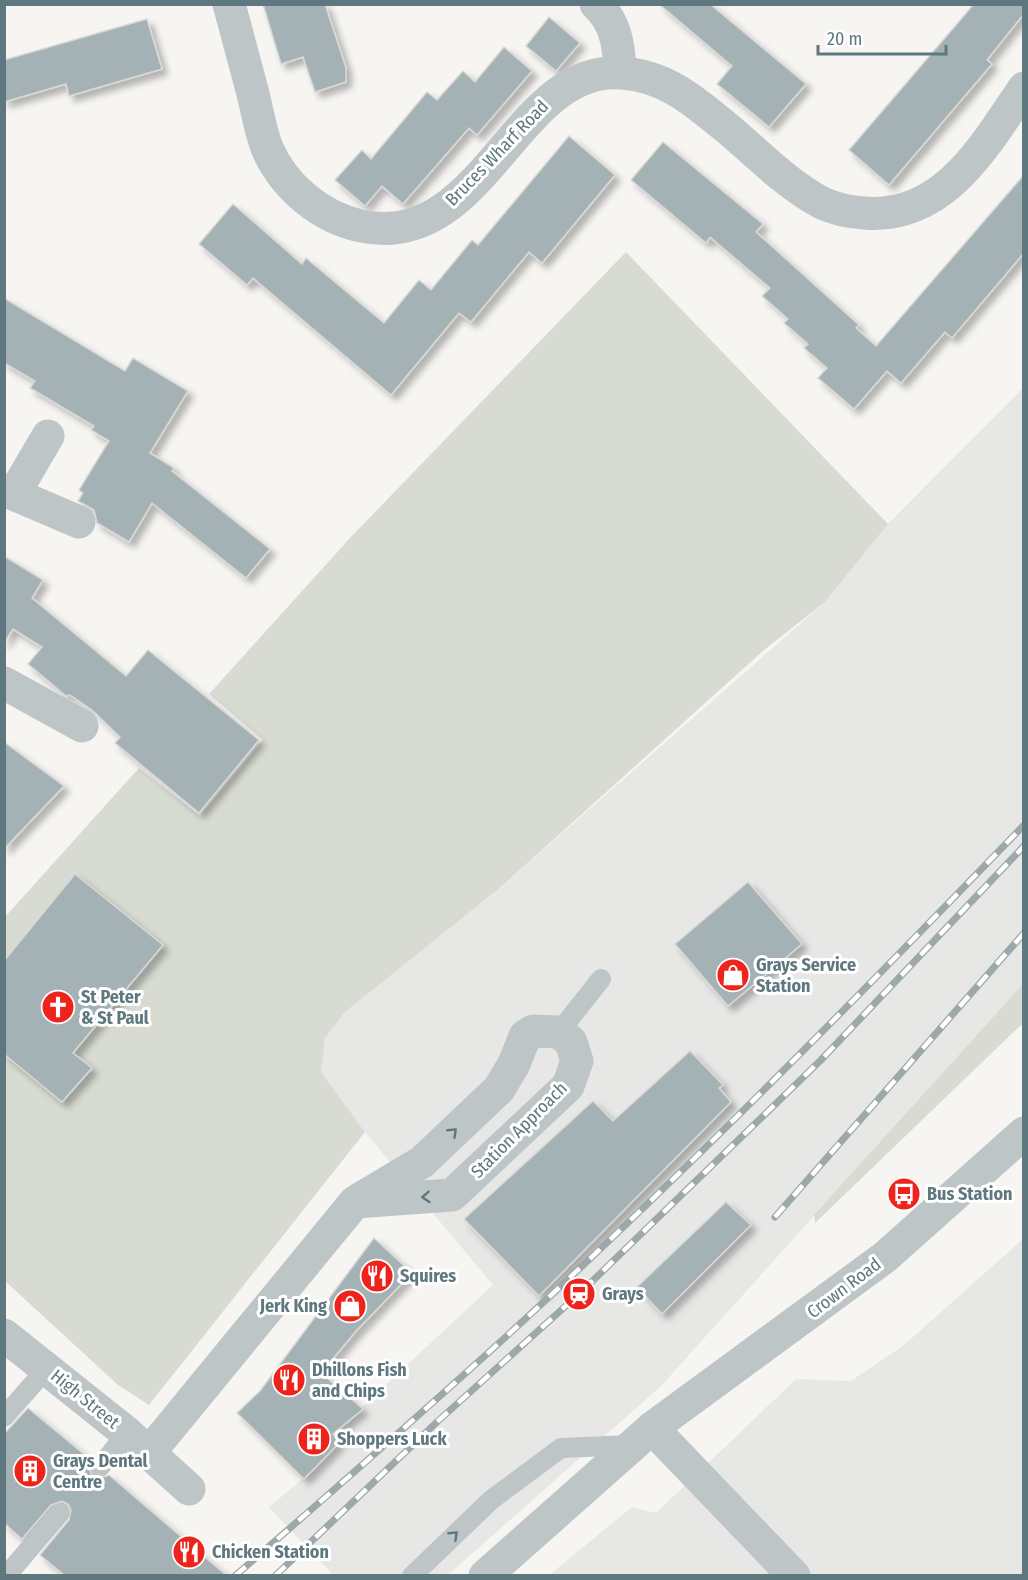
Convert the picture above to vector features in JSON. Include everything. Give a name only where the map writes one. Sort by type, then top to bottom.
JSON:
[{"type":"street","name":"Bruces Wharf Road","points":[[229,4],[267,148],[283,176],[306,200],[338,221],[370,228],[402,227],[436,215],[462,195],[551,98],[586,78],[620,72],[661,80],[691,98],[799,189],[824,204],[847,211],[876,214],[903,210],[929,200],[952,184],[978,155],[1023,88]]},
{"type":"street","points":[[596,4],[609,15],[619,48],[620,72]]},
{"type":"street","points":[[48,436],[9,492],[79,522]]},
{"type":"street","points":[[4,683],[82,726]]},
{"type":"street","points":[[138,1443],[355,1203],[422,1162],[490,1097],[514,1064],[525,1036],[533,1032],[559,1032]]},
{"type":"street","name":"Station Approach","points":[[355,1203],[452,1195],[568,1086],[577,1061],[571,1042],[559,1032]]},
{"type":"street","name":"Crown Road","points":[[485,1575],[643,1437],[885,1257],[1023,1133]]},
{"type":"street","name":"High Street","points":[[4,1335],[138,1443],[189,1490]]},
{"type":"street","points":[[643,1437],[794,1575]]},
{"type":"lane","points":[[559,1032],[601,979]]},
{"type":"lane","points":[[4,1417],[47,1368]]},
{"type":"lane","points":[[412,1575],[491,1500],[561,1448],[643,1437]]},
{"type":"lane","points":[[100,1467],[138,1443]]},
{"type":"lane","points":[[6,1575],[60,1513]]},
{"type":"shaded area","points":[[626,252],[888,524],[825,602],[764,650],[502,886],[345,1012],[325,1038],[321,1072],[365,1132],[149,1405],[118,1385],[5,1281],[5,917],[139,768],[200,816],[263,740],[209,694],[350,538]]},
{"type":"shaded area","points":[[1023,388],[1023,984],[660,1387],[448,1575],[333,1575],[269,1507],[304,1478],[339,1444],[333,1434],[493,1285],[365,1132],[321,1072],[325,1038],[345,1012],[502,886],[825,602],[888,524]]},
{"type":"shaded area","points":[[1023,984],[1023,1023],[815,1223],[814,1215]]},
{"type":"shaded area","points":[[1023,1239],[1023,1575],[548,1576],[632,1507],[656,1513],[796,1379],[851,1381],[904,1345]]},
{"type":"building","points":[[263,4],[325,4],[346,68],[346,82],[315,92],[303,57],[281,64]]},
{"type":"building","points":[[659,4],[710,4],[806,84],[769,127],[717,84],[732,66]]},
{"type":"building","points":[[974,4],[1023,4],[1023,15],[987,60],[992,64],[889,185],[849,150]]},
{"type":"building","points":[[549,17],[580,43],[556,71],[526,46]]},
{"type":"building","points":[[147,19],[162,69],[69,96],[66,84],[4,102],[4,60]]},
{"type":"building","points":[[504,47],[532,71],[477,135],[469,128],[403,204],[382,186],[365,206],[335,180],[362,150],[371,159],[427,92],[437,100],[463,71],[475,82]]},
{"type":"building","points":[[569,136],[615,175],[542,263],[529,252],[471,322],[459,313],[391,395],[253,278],[247,285],[199,244],[233,204],[302,264],[306,258],[384,323],[419,280],[431,290],[472,240],[478,245]]},
{"type":"building","points":[[663,142],[763,224],[756,232],[859,325],[856,328],[876,346],[1023,176],[1023,254],[952,338],[945,332],[901,383],[887,371],[854,409],[818,378],[827,368],[804,348],[808,344],[784,323],[788,319],[762,296],[770,288],[710,237],[706,243],[631,180]]},
{"type":"building","points":[[4,298],[125,371],[133,358],[188,391],[150,453],[174,468],[172,471],[270,549],[246,578],[152,503],[129,542],[97,523],[94,510],[78,501],[83,493],[79,490],[109,441],[91,430],[94,426],[30,388],[35,381],[4,363]]},
{"type":"building","points":[[4,556],[43,580],[32,598],[126,676],[148,650],[259,740],[199,813],[115,743],[120,737],[92,710],[70,695],[66,696],[28,664],[42,647],[13,629],[4,643]]},
{"type":"building","points":[[4,742],[64,786],[4,849]]},
{"type":"building","name":"St Peter & St Paul","points":[[75,874],[163,945],[73,1053],[92,1068],[62,1102],[4,1054],[4,961]]},
{"type":"building","name":"Grays Service Station","points":[[748,882],[802,944],[728,1006],[675,944]]},
{"type":"building","name":"Grays","points":[[690,1051],[723,1085],[719,1088],[731,1102],[539,1296],[464,1219],[593,1101],[613,1121]]},
{"type":"building","name":"Grays","points":[[726,1202],[751,1225],[662,1314],[637,1287]]},
{"type":"building","points":[[374,1238],[412,1273],[356,1331],[321,1373],[363,1409],[333,1434],[339,1443],[304,1479],[237,1413],[260,1391]]},
{"type":"building","points":[[28,1408],[91,1460],[88,1466],[92,1476],[99,1479],[109,1475],[226,1575],[64,1575],[40,1555],[69,1520],[71,1510],[68,1504],[62,1501],[51,1505],[22,1539],[4,1523],[4,1434]]},
{"type":"railway","points":[[235,1576],[476,1364],[642,1209],[835,1019],[1024,825]]},
{"type":"railway","points":[[275,1576],[438,1421],[579,1294],[821,1060],[1024,846]]},
{"type":"railway","points":[[775,1217],[1024,933]]},
{"type":"place","name":"Grays Service Station","points":[[733,975]]},
{"type":"place","name":"St Peter & St Paul","points":[[58,1007]]},
{"type":"place","name":"Bus Station","points":[[904,1194]]},
{"type":"place","name":"Squires","points":[[377,1276]]},
{"type":"place","name":"Grays","points":[[579,1294]]},
{"type":"place","name":"Jerk King","points":[[350,1306]]},
{"type":"place","name":"Dhillons Fish and Chips","points":[[289,1380]]},
{"type":"place","name":"Shoppers Luck","points":[[314,1439]]},
{"type":"place","name":"Grays Dental Centre","points":[[30,1471]]},
{"type":"place","name":"Chicken Station","points":[[189,1552]]}]
